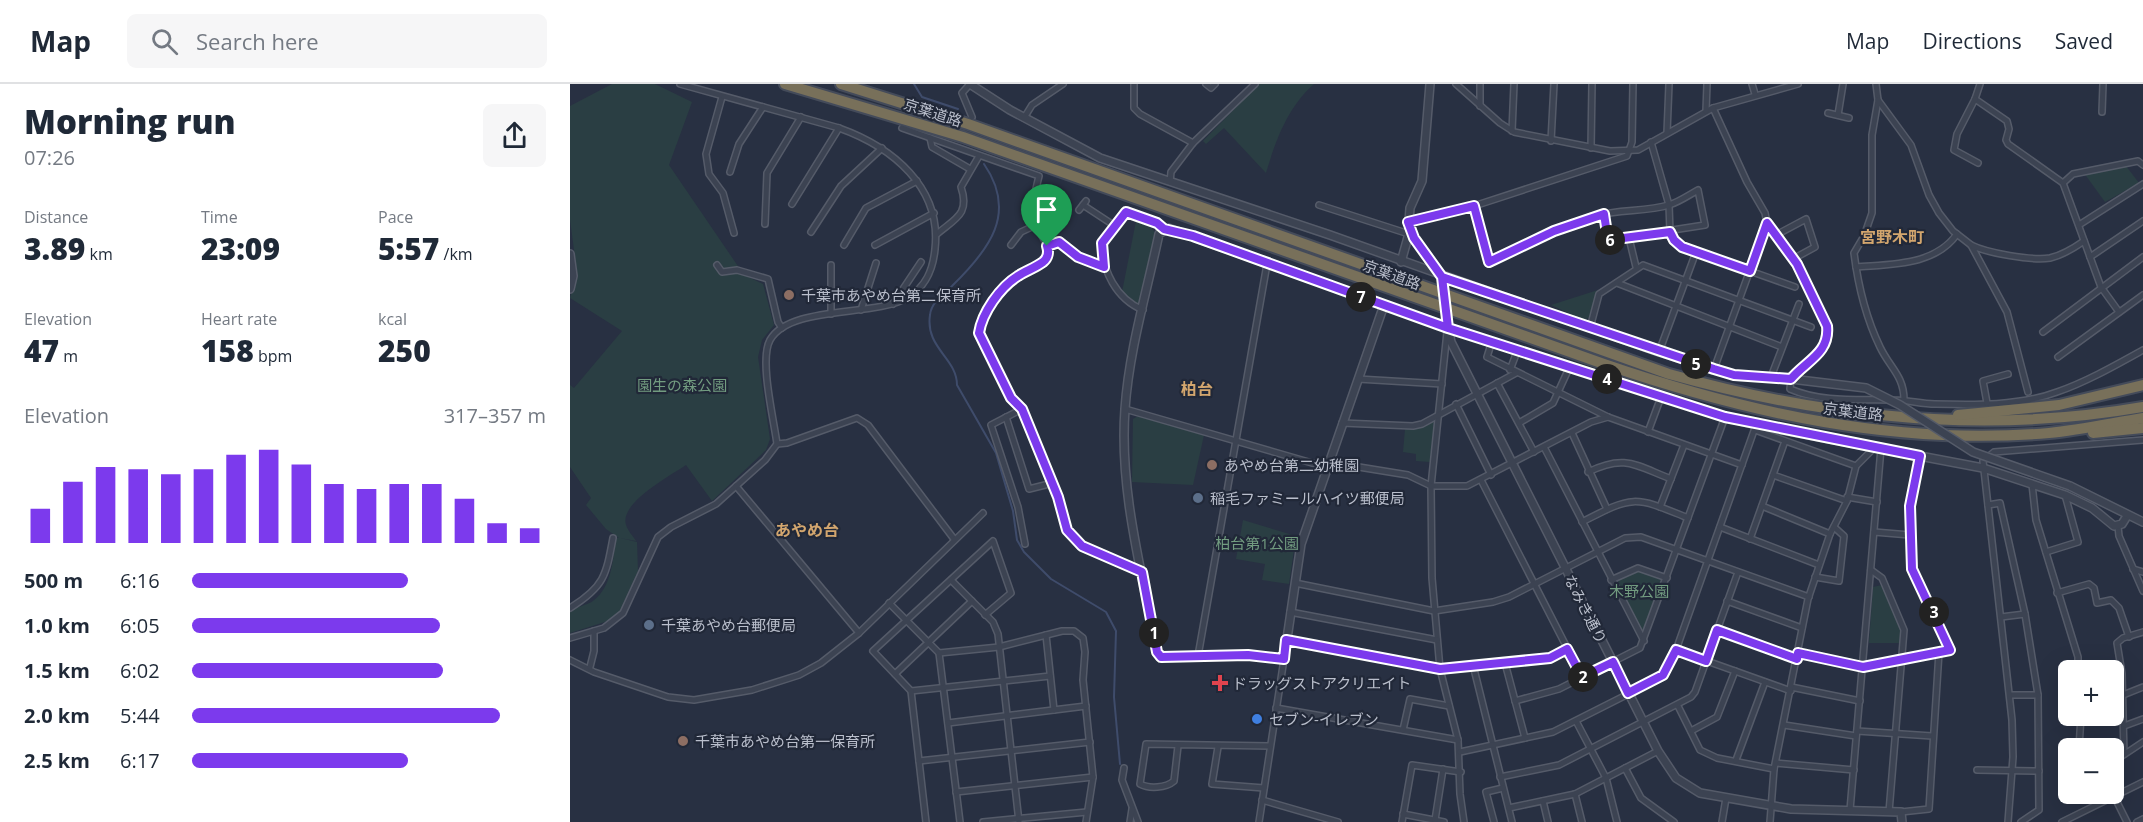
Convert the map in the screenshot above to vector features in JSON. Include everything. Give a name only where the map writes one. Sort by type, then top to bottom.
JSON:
[{"type":"highway","name":"京葉道路","points":[[785,84],[963,137],[1481,322],[1709,399],[1815,422],[1882,430],[1955,434],[2049,433],[2143,418]]},
{"type":"highway","name":"京葉道路","points":[[841,84],[968,124],[1669,374],[1784,403],[1892,417],[1979,422],[2092,415],[2143,407]]},
{"type":"highway","points":[[1892,417],[2032,409],[2090,399],[2143,385]]},
{"type":"highway","points":[[2049,433],[2091,433],[2143,428]]},
{"type":"street","points":[[570,638],[604,628],[623,613],[658,537],[671,527],[716,504],[765,460],[777,444],[766,356],[771,340],[782,328],[796,322],[892,305],[916,292],[927,279],[934,263],[937,234],[930,200],[917,181],[882,148],[861,136],[839,128],[680,84]]},
{"type":"street","points":[[972,117],[962,93],[970,84],[1024,118],[1100,158],[1330,235],[1442,277],[1659,352],[1734,375],[1866,388],[1900,405],[1973,452],[2070,486],[2143,522]]},
{"type":"street","points":[[1024,118],[1032,105],[1063,84]]},
{"type":"street","points":[[1134,84],[1134,108],[1140,114],[1193,143]]},
{"type":"street","points":[[1206,84],[1211,88],[1215,84]]},
{"type":"street","points":[[1170,182],[1171,172],[1193,143],[1255,84]]},
{"type":"street","points":[[1401,262],[1409,229],[1410,208],[1422,181],[1430,84]]},
{"type":"street","points":[[1456,84],[1512,131],[1591,148],[1629,151],[1651,142],[1713,108],[1755,94],[1798,84]]},
{"type":"street","points":[[1480,84],[1480,106]]},
{"type":"street","points":[[1512,131],[1514,84]]},
{"type":"street","points":[[1551,141],[1554,84]]},
{"type":"street","points":[[1591,148],[1592,84]]},
{"type":"street","points":[[1320,205],[1409,229],[1627,156],[1633,84]]},
{"type":"street","points":[[1667,133],[1669,84]]},
{"type":"street","points":[[1706,111],[1707,84]]},
{"type":"street","points":[[1752,84],[1755,94]]},
{"type":"street","points":[[1838,115],[1843,84]]},
{"type":"street","points":[[1876,84],[1878,100],[1872,135],[1872,213],[1864,236],[1854,253],[1868,314],[1880,348],[1904,385],[1904,400]]},
{"type":"street","points":[[1978,163],[1954,150],[1957,134],[1980,84]]},
{"type":"street","points":[[2102,112],[2103,84]]},
{"type":"street","points":[[722,97],[705,154],[709,174],[723,193],[734,233]]},
{"type":"street","points":[[1975,99],[2007,121],[2009,129],[2006,140],[2011,147],[2063,183],[2101,287],[2119,312]]},
{"type":"street","points":[[1878,100],[1911,145],[1929,195],[1939,213],[1957,234],[1971,245],[2007,255],[2043,258],[2069,251],[2084,241]]},
{"type":"street","points":[[730,172],[739,144],[763,107]]},
{"type":"street","points":[[1713,108],[1747,182],[1765,213],[1767,223],[1793,260],[1827,326],[1828,335],[1817,357],[1791,379],[1790,389],[1801,394],[1833,399],[1904,400],[1932,404],[2032,399],[2057,392],[2143,350]]},
{"type":"street","points":[[1828,113],[1849,118]]},
{"type":"street","points":[[765,224],[767,173],[801,117]]},
{"type":"street","points":[[792,204],[839,128]]},
{"type":"street","points":[[902,128],[1039,176],[1033,203],[1036,225],[1047,246],[1048,255],[1043,262],[1014,278],[991,304],[980,322],[979,333],[1011,398],[1022,409],[1053,483],[1065,526],[1076,541],[1097,554],[1142,572]]},
{"type":"street","points":[[930,138],[929,143],[937,151],[970,169]]},
{"type":"street","points":[[1651,142],[1669,205],[1670,232],[1674,240],[1682,247],[1795,287]]},
{"type":"street","points":[[811,232],[841,186],[882,148]]},
{"type":"street","points":[[937,234],[963,211],[966,204],[961,187],[979,156]]},
{"type":"street","points":[[2063,183],[2073,174],[2138,161],[2143,165]]},
{"type":"street","points":[[844,245],[866,208],[917,181]]},
{"type":"street","points":[[2079,225],[2143,184]]},
{"type":"street","points":[[1474,206],[1489,262],[1554,231],[1604,214],[1669,205],[1698,190],[1705,225],[1608,240],[1604,214]]},
{"type":"street","points":[[1079,210],[1085,203],[1115,226]]},
{"type":"street","points":[[1143,310],[1132,306],[1123,297],[1104,267],[1102,243],[1126,212],[1157,223],[1164,229],[1193,236],[1448,328],[1492,340],[1755,427],[1785,441],[1856,466]]},
{"type":"street","points":[[875,245],[934,213]]},
{"type":"street","points":[[1776,235],[1806,219],[1815,247],[1793,260]]},
{"type":"street","points":[[2090,257],[2143,221]]},
{"type":"street","points":[[1714,369],[1767,223]]},
{"type":"street","points":[[1011,245],[1021,232],[1036,225]]},
{"type":"street","points":[[1164,229],[1160,234],[1143,310],[1125,409],[1127,486],[1157,652],[1161,657],[1248,655],[1284,659]]},
{"type":"street","points":[[1409,229],[1442,277]]},
{"type":"street","points":[[1856,267],[1920,260],[1946,246],[1957,234]]},
{"type":"street","points":[[1629,238],[1636,267]]},
{"type":"street","points":[[1047,246],[1059,242],[1078,257],[1104,267]]},
{"type":"street","points":[[1971,245],[2007,312],[2028,392]]},
{"type":"street","points":[[1659,352],[1696,252]]},
{"type":"street","points":[[570,254],[573,276],[570,289]]},
{"type":"street","points":[[2043,332],[2143,257]]},
{"type":"street","points":[[892,305],[921,262]]},
{"type":"street","points":[[861,310],[876,263]]},
{"type":"street","points":[[1198,656],[1267,264]]},
{"type":"street","points":[[717,265],[722,273],[737,270],[768,279],[778,322],[782,328]]},
{"type":"street","points":[[831,265],[831,315]]},
{"type":"street","points":[[1590,328],[1599,294],[1636,267],[1643,265],[1811,327]]},
{"type":"street","name":"なみき通り","points":[[1442,277],[1450,342],[1669,770],[1683,784],[1700,793],[1726,798],[1770,805],[1901,812]]},
{"type":"street","points":[[1617,283],[1782,347]]},
{"type":"street","points":[[2058,357],[2143,295]]},
{"type":"street","points":[[1771,377],[1798,304]]},
{"type":"street","points":[[1259,822],[1301,544],[1384,305]]},
{"type":"street","points":[[1448,328],[1431,486],[1434,611],[1440,669],[1460,752],[1460,794],[1464,822]]},
{"type":"street","points":[[1492,340],[1487,357],[1513,371],[1608,417],[1742,465]]},
{"type":"street","points":[[1342,423],[1413,426],[1477,393],[1513,371],[1518,349]]},
{"type":"street","points":[[1444,360],[1458,357]]},
{"type":"street","points":[[1519,423],[1551,405],[1570,366]]},
{"type":"street","points":[[1987,403],[1983,381],[2008,374]]},
{"type":"street","points":[[1358,379],[1442,384]]},
{"type":"street","points":[[1497,382],[1534,452]]},
{"type":"street","points":[[1648,432],[1661,397]]},
{"type":"street","points":[[1456,404],[1491,475]]},
{"type":"street","points":[[1022,409],[991,425],[1018,507],[1025,544]]},
{"type":"street","points":[[1125,409],[1327,465],[1408,475],[1431,486],[1467,486],[1608,417]]},
{"type":"street","points":[[1006,417],[1029,489],[1053,483]]},
{"type":"street","points":[[1515,701],[1559,689],[1640,648],[1725,417]]},
{"type":"street","points":[[777,444],[787,443],[857,418],[872,430],[954,539]]},
{"type":"street","points":[[1755,427],[1983,468],[2065,495],[2092,508],[2110,525],[2118,526]]},
{"type":"street","points":[[1460,752],[1553,732],[1663,675],[1676,650],[1755,427]]},
{"type":"street","points":[[1572,433],[1607,509]]},
{"type":"street","points":[[2008,822],[2012,771],[2010,695],[1983,461],[1994,452],[2143,440]]},
{"type":"street","points":[[1750,539],[1785,441]]},
{"type":"street","points":[[1660,507],[1684,445]]},
{"type":"street","points":[[1544,447],[1644,641]]},
{"type":"street","points":[[1770,822],[1775,766],[1809,597],[1830,534],[1847,499],[1856,466],[1878,448]]},
{"type":"street","points":[[1850,810],[1874,532],[1878,448]]},
{"type":"street","points":[[1717,630],[1797,656],[1863,667],[1950,650],[1913,576],[1910,506],[1920,456]]},
{"type":"street","points":[[1588,472],[1607,462],[1620,461],[1671,478]]},
{"type":"street","points":[[1773,475],[1847,499],[1876,502]]},
{"type":"street","points":[[1481,480],[1582,677]]},
{"type":"street","points":[[2032,484],[2036,520],[2078,660]]},
{"type":"street","points":[[736,486],[859,633]]},
{"type":"street","points":[[2046,552],[2078,542],[2065,495]]},
{"type":"street","points":[[1582,522],[1631,500],[1660,507],[1688,518]]},
{"type":"street","points":[[1988,505],[2000,504],[2025,614],[2038,695],[2039,810],[2021,822]]},
{"type":"street","points":[[1762,506],[1830,534]]},
{"type":"street","points":[[570,660],[590,667],[594,672],[668,697],[694,700],[752,690],[799,675],[821,663],[859,633],[983,513]]},
{"type":"street","points":[[2118,526],[2127,516]]},
{"type":"street","points":[[2118,526],[2143,591]]},
{"type":"street","points":[[1720,527],[1819,565]]},
{"type":"street","points":[[1815,577],[1839,581],[1844,536],[1834,527]]},
{"type":"street","points":[[1874,532],[1910,535]]},
{"type":"street","points":[[1295,583],[1434,611],[1493,603],[1597,553],[1633,537],[1641,537],[1809,597]]},
{"type":"street","points":[[570,608],[599,587],[608,570],[613,538]]},
{"type":"street","points":[[926,822],[911,691],[873,651],[993,541],[1011,592],[985,615]]},
{"type":"street","points":[[1611,580],[1638,568],[1667,578]]},
{"type":"street","points":[[2133,569],[2143,572]]},
{"type":"street","points":[[1871,570],[1882,578],[1904,630],[1889,812]]},
{"type":"street","points":[[1500,777],[1559,765],[1678,706],[1695,692],[1738,572]]},
{"type":"street","points":[[951,580],[996,628],[1007,715],[1009,752],[1019,820]]},
{"type":"street","points":[[2058,593],[2089,584],[2094,588],[2097,603],[2111,600],[2119,608],[2129,637]]},
{"type":"street","points":[[895,674],[972,601]]},
{"type":"street","points":[[1727,602],[1802,628]]},
{"type":"street","points":[[889,603],[939,653],[960,822]]},
{"type":"street","points":[[1290,612],[1437,640]]},
{"type":"street","points":[[2001,617],[2025,614]]},
{"type":"street","points":[[939,653],[999,646],[1068,630],[1083,638],[1085,643],[1083,680],[1093,777],[1086,822]]},
{"type":"street","points":[[590,667],[594,651],[594,631]]},
{"type":"street","points":[[2119,660],[2117,643],[2143,632]]},
{"type":"street","points":[[1046,635],[1054,710]]},
{"type":"street","points":[[1286,640],[1440,669],[1550,658],[1567,649]]},
{"type":"street","points":[[1676,650],[1765,682],[1860,701]]},
{"type":"street","points":[[1902,822],[1901,812],[1929,809],[1939,652]]},
{"type":"street","points":[[1505,663],[1525,738]]},
{"type":"street","points":[[1473,665],[1512,822]]},
{"type":"street","points":[[1691,731],[1717,717],[1735,671]]},
{"type":"street","points":[[911,691],[1050,676]]},
{"type":"street","points":[[1736,760],[1765,682]]},
{"type":"street","points":[[2124,694],[2143,687]]},
{"type":"street","points":[[2010,695],[2038,695]]},
{"type":"street","points":[[1403,730],[1410,699],[1449,705]]},
{"type":"street","points":[[948,723],[1086,706]]},
{"type":"street","points":[[1678,706],[1700,750],[1717,758],[1775,766],[1854,770]]},
{"type":"street","points":[[1276,708],[1458,740]]},
{"type":"street","points":[[2124,738],[2124,726],[2143,719]]},
{"type":"street","points":[[1576,721],[1606,778],[1617,822]]},
{"type":"street","points":[[1784,725],[1857,733],[1932,736]]},
{"type":"street","points":[[919,760],[1090,742]]},
{"type":"street","points":[[2124,754],[2143,742]]},
{"type":"street","points":[[1178,746],[1174,781],[1169,785],[1145,787],[1140,784],[1146,744],[1218,747],[1270,746]]},
{"type":"street","points":[[1218,747],[1212,784],[1264,788]]},
{"type":"street","points":[[1509,808],[1575,794],[1658,751]]},
{"type":"street","points":[[1402,822],[1412,765],[1461,772]]},
{"type":"street","points":[[1124,768],[1122,780],[1138,822]]},
{"type":"street","points":[[1625,768],[1641,798],[1670,821]]},
{"type":"street","points":[[1435,820],[1443,770]]},
{"type":"street","points":[[1977,770],[2039,771]]},
{"type":"street","points":[[956,792],[1093,777]]},
{"type":"street","points":[[2124,791],[2143,782]]},
{"type":"street","points":[[1494,822],[1486,792],[1503,788]]},
{"type":"street","points":[[1575,794],[1582,822]]},
{"type":"street","points":[[1722,822],[1726,798]]},
{"type":"street","points":[[1262,800],[1338,822]]},
{"type":"street","points":[[1543,801],[1548,822]]},
{"type":"street","points":[[2062,822],[2098,804]]},
{"type":"street","points":[[2118,804],[2127,822]]},
{"type":"street","points":[[1130,822],[1132,808]]},
{"type":"street","points":[[983,822],[1087,812]]},
{"type":"street","points":[[1403,814],[1444,822]]},
{"type":"street","points":[[2137,822],[2143,819]]},
{"type":"green space","name":"園生の森公園","points":[[612,84],[655,84],[692,102],[669,165],[744,275],[763,284],[774,325],[762,340],[758,357],[770,439],[766,450],[712,501],[686,465],[638,499],[626,517],[626,525],[636,541],[620,538],[637,542],[638,571],[618,615],[611,620],[570,633],[570,610],[593,601],[604,588],[610,572],[616,538],[619,538],[606,529],[586,505],[591,498],[570,467],[570,385],[574,388],[622,331],[570,298],[577,272],[570,220],[570,106]]},
{"type":"green space","points":[[1259,84],[1314,84],[1297,103],[1284,125],[1266,173],[1224,128],[1206,144],[1203,141]]},
{"type":"green space","points":[[2126,166],[2139,183],[2105,202],[2084,173]]},
{"type":"green space","points":[[1136,221],[1152,228],[1155,233],[1138,305],[1122,292]]},
{"type":"green space","points":[[1598,290],[1592,316],[1584,320],[1551,305]]},
{"type":"green space","points":[[1138,416],[1204,435],[1193,485],[1132,482],[1133,419]]},
{"type":"green space","points":[[1431,420],[1434,422],[1430,462],[1416,461],[1416,454],[1403,452],[1405,429],[1414,428]]},
{"type":"green space","name":"柏台第1公園","points":[[1243,520],[1296,536],[1289,584],[1262,580],[1265,564],[1236,559]]},
{"type":"green space","name":"木野公園","points":[[1635,569],[1661,579],[1663,583],[1646,630],[1640,631],[1614,582]]},
{"type":"green space","points":[[1882,585],[1900,626],[1900,643],[1869,643],[1873,587]]},
{"type":"waterway","points":[[914,84],[922,97],[958,109]]},
{"type":"waterway","points":[[984,164],[994,182],[999,199],[999,215],[995,230],[977,259],[935,303],[930,315],[932,336],[952,367],[957,385],[996,453],[1013,511],[1017,540],[1024,552],[1051,579],[1106,612],[1116,631],[1114,697],[1120,764]]},
{"type":"place","name":"千葉市あやめ台第二保育所","points":[[789,295]]},
{"type":"place","name":"あやめ台第二幼稚園","points":[[1212,465]]},
{"type":"place","name":"稲毛ファミールハイツ郵便局","points":[[1198,498]]},
{"type":"place","name":"千葉あやめ台郵便局","points":[[649,625]]},
{"type":"place","name":"ドラッグストアクリエイト","points":[[1220,683]]},
{"type":"place","name":"セブン-イレブン","points":[[1257,719]]},
{"type":"place","name":"千葉市あやめ台第一保育所","points":[[683,741]]},
{"type":"district","name":"宮野木町","points":[[1892,237]]},
{"type":"district","name":"柏台","points":[[1197,389]]},
{"type":"district","name":"あやめ台","points":[[807,530]]},
{"type":"route","points":[[1047,246],[1046,259],[1014,278],[991,304],[980,322],[979,333],[1011,398],[1022,409],[1053,483],[1067,530],[1082,546],[1142,572],[1157,652],[1161,657],[1248,655],[1284,659],[1286,640],[1440,669],[1550,658],[1567,649],[1582,677],[1613,662],[1628,693],[1663,675],[1676,650],[1706,661],[1717,630],[1797,659],[1798,653],[1863,667],[1950,650],[1919,583],[1913,576],[1910,506],[1920,456],[1725,417],[1492,340],[1448,328],[1442,277],[1659,352],[1734,375],[1791,379],[1805,364],[1817,357],[1828,335],[1827,326],[1797,264],[1767,223],[1750,271],[1682,247],[1674,240],[1670,232],[1608,240],[1604,214],[1554,231],[1489,262],[1474,206],[1408,222],[1414,238],[1442,277],[1448,328],[1193,236],[1168,228],[1164,229],[1157,223],[1126,212],[1109,237],[1102,243],[1104,267],[1078,257],[1059,242],[1047,246]]}]
